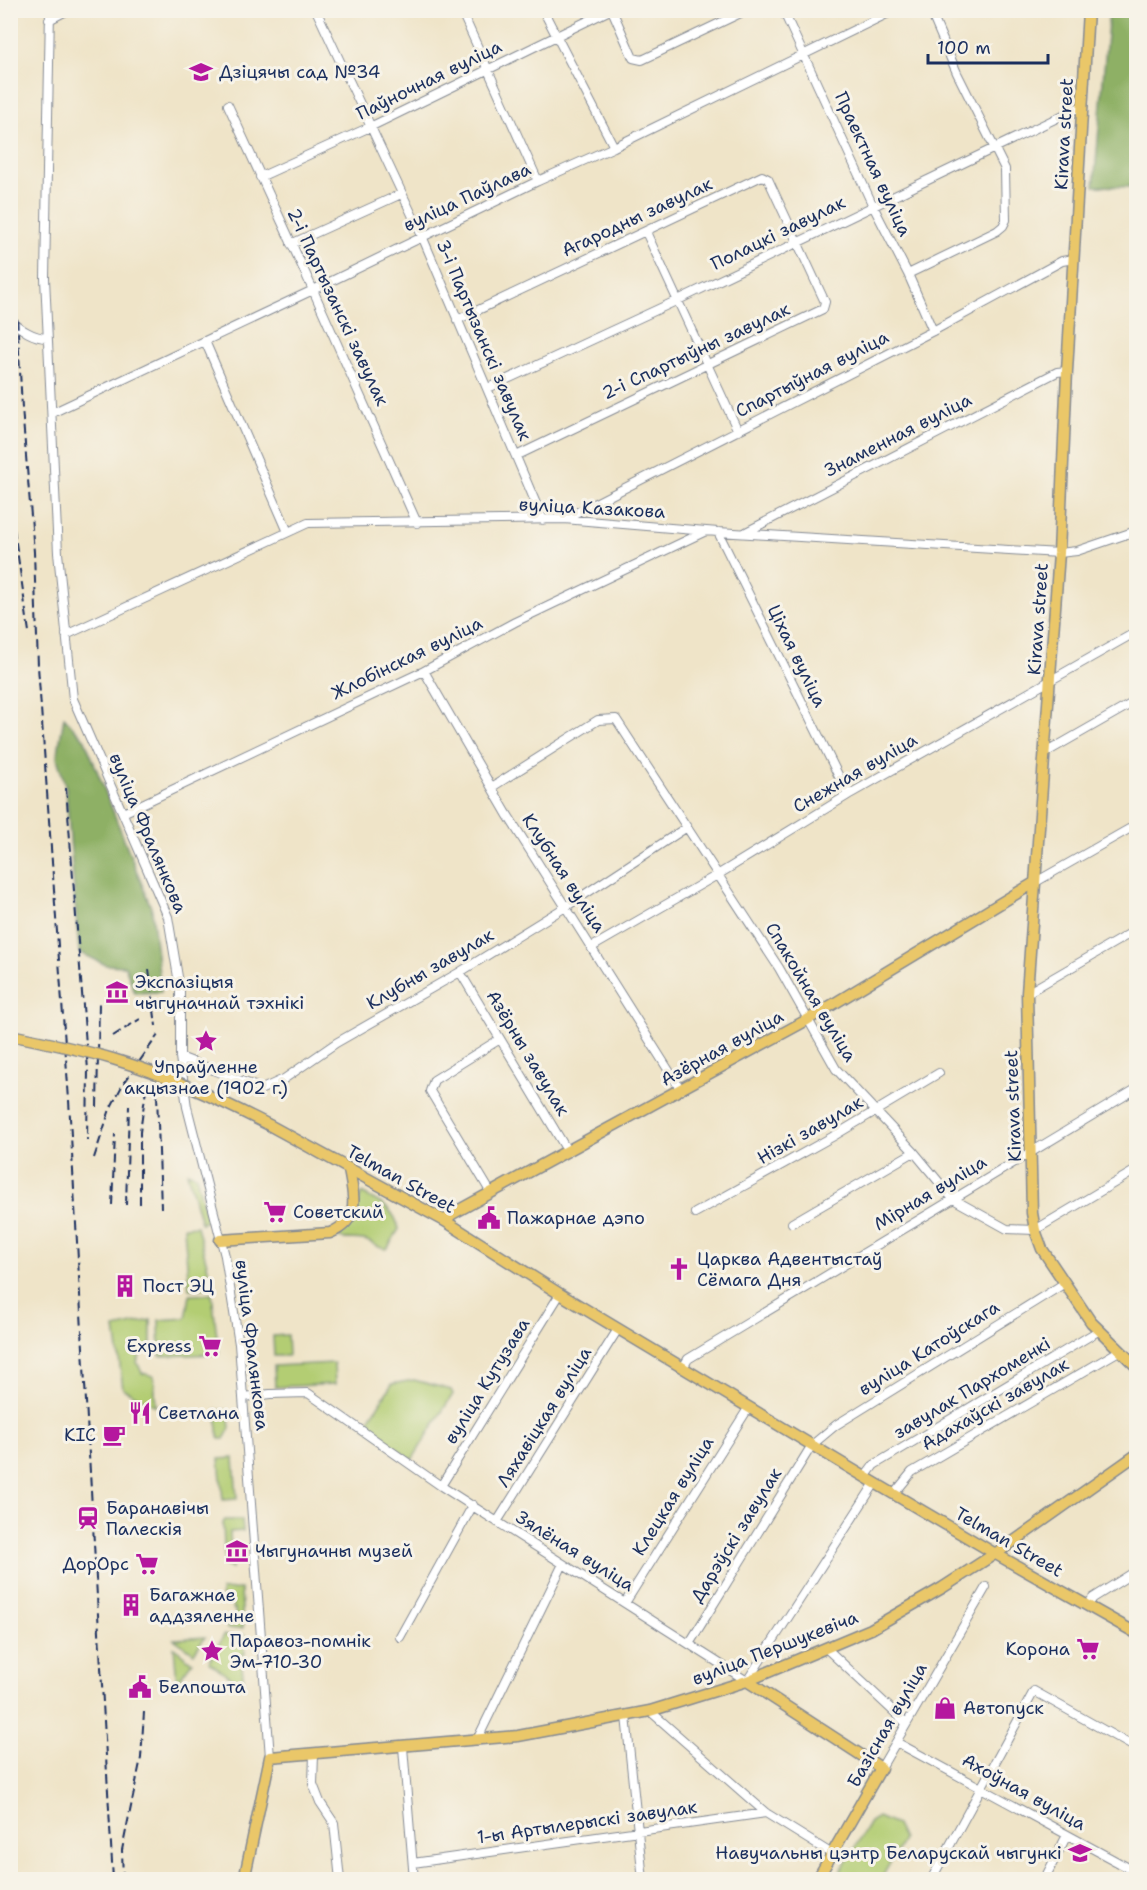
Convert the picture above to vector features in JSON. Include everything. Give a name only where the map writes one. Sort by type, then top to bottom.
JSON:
[{"type":"main road","name":"Kirava street","points":[[1035,1230],[1032,1213],[1027,993],[1059,553],[1088,10]]},
{"type":"main road","name":"Азёрная вуліца","points":[[445,1221],[452,1214],[807,1020],[1034,883]]},
{"type":"main road","name":"Telman Street","points":[[10,1035],[113,1059],[162,1075],[219,1099],[445,1221],[560,1294],[812,1444]]},
{"type":"main road","points":[[220,1240],[330,1233],[339,1229],[346,1224],[353,1212],[354,1203],[347,1168]]},
{"type":"main road","points":[[1035,1230],[1042,1249],[1098,1331],[1137,1366]]},
{"type":"main road","points":[[812,1444],[870,1480]]},
{"type":"main road","name":"вуліца Першукевіча","points":[[270,1757],[518,1736],[650,1711],[747,1681],[871,1629],[942,1588],[1137,1455]]},
{"type":"main road","name":"Telman Street","points":[[870,1480],[1137,1634]]},
{"type":"main road","name":"Зялёная вуліца","points":[[747,1681],[882,1768]]},
{"type":"main road","name":"вуліца Фралянкова","points":[[244,1880],[270,1757]]},
{"type":"main road","name":"Базісная вуліца","points":[[817,1880],[882,1768]]},
{"type":"street","points":[[50,15],[68,10]]},
{"type":"street","name":"3-і Партызанскі завулак","points":[[316,10],[400,194],[422,236],[543,520]]},
{"type":"street","points":[[461,10],[538,181]]},
{"type":"street","points":[[543,10],[614,147]]},
{"type":"street","points":[[611,10],[633,58],[637,61],[747,10]]},
{"type":"street","name":"Паўночная вуліца","points":[[260,177],[370,127],[611,10]]},
{"type":"street","name":"Праектная вуліца","points":[[783,10],[933,331]]},
{"type":"street","name":"вуліца Паўлава","points":[[52,413],[614,147],[895,10]]},
{"type":"street","points":[[908,274],[1003,226],[1006,220],[1006,174],[957,73],[930,10]]},
{"type":"street","name":"вуліца Фралянкова","points":[[50,15],[45,278],[47,338],[58,554],[73,699],[168,917],[180,988],[180,1057],[187,1107],[230,1277],[244,1397],[270,1757]]},
{"type":"street","name":"2-і Партызанскі завулак","points":[[228,105],[417,522]]},
{"type":"street","name":"Полацкі завулак","points":[[488,388],[678,300],[1082,106]]},
{"type":"street","name":"Агародны завулак","points":[[458,320],[762,176],[768,179],[798,242]]},
{"type":"street","points":[[291,244],[400,194]]},
{"type":"street","points":[[646,232],[738,431]]},
{"type":"street","name":"2-і Спартыўны завулак","points":[[516,456],[706,363],[823,309],[825,302],[798,242]]},
{"type":"street","name":"Спартыўная вуліца","points":[[564,519],[933,331],[1062,261],[1074,259]]},
{"type":"street","points":[[10,320],[39,338],[47,338]]},
{"type":"street","points":[[205,341],[288,532]]},
{"type":"street","name":"Знаменная вуліца","points":[[746,533],[1057,372],[1067,371]]},
{"type":"street","name":"вуліца Казакова","points":[[66,635],[308,523],[564,519],[718,532],[1059,553],[1077,551],[1137,531]]},
{"type":"street","name":"Жлобінская вуліца","points":[[123,813],[424,670],[515,622],[705,531]]},
{"type":"street","name":"Ціхая вуліца","points":[[718,532],[848,795]]},
{"type":"street","name":"Снежная вуліца","points":[[592,947],[719,874],[848,795],[1137,632]]},
{"type":"street","name":"Клубная вуліца","points":[[424,670],[492,787],[681,1090]]},
{"type":"street","points":[[1045,753],[1137,700]]},
{"type":"street","name":"Спакойная вуліца","points":[[492,787],[597,720],[616,719],[779,968],[836,1069],[915,1152],[952,1199],[1006,1228],[1035,1230]]},
{"type":"street","name":"Азёрная вуліца","points":[[1034,883],[1137,825]]},
{"type":"street","name":"Клубны завулак","points":[[180,1057],[262,1089],[284,1079],[336,1043],[460,972],[567,906],[687,827]]},
{"type":"street","points":[[1027,993],[1137,930]]},
{"type":"street","name":"Азёрны завулак","points":[[460,972],[568,1152]]},
{"type":"street","points":[[491,1193],[430,1091],[434,1080],[500,1039]]},
{"type":"street","name":"Нізкі завулак","points":[[695,1213],[877,1111],[939,1072]]},
{"type":"street","name":"Мірная вуліца","points":[[683,1368],[688,1359],[1137,1089]]},
{"type":"street","points":[[792,1223],[915,1152]]},
{"type":"street","points":[[1035,1230],[1137,1170]]},
{"type":"street","name":"вуліца Катоўскага","points":[[812,1444],[836,1425],[1065,1283]]},
{"type":"street","name":"вуліца Кутузава","points":[[441,1486],[560,1294]]},
{"type":"street","name":"Ляхавіцкая вуліца","points":[[497,1522],[618,1329]]},
{"type":"street","name":"завулак Пархоменкі","points":[[747,1681],[870,1480],[874,1465],[1098,1331]]},
{"type":"street","name":"Адахаўскі завулак","points":[[894,1494],[912,1472],[1119,1351]]},
{"type":"street","name":"Зялёная вуліца","points":[[244,1397],[308,1393],[441,1486],[747,1681]]},
{"type":"street","name":"Клецкая вуліца","points":[[625,1603],[749,1407]]},
{"type":"street","name":"Дарэўскі завулак","points":[[689,1644],[812,1444]]},
{"type":"street","points":[[400,1637],[473,1505]]},
{"type":"street","points":[[477,1740],[563,1564]]},
{"type":"street","points":[[1087,1606],[1093,1598],[1137,1571]]},
{"type":"street","name":"Базісная вуліца","points":[[882,1768],[986,1587]]},
{"type":"street","points":[[826,1648],[906,1723]]},
{"type":"street","points":[[931,1880],[1034,1691],[1137,1748]]},
{"type":"street","points":[[650,1711],[766,1813],[832,1854]]},
{"type":"street","points":[[626,1716],[643,1880]]},
{"type":"street","name":"Ахоўная вуліца","points":[[896,1742],[1137,1872]]},
{"type":"street","points":[[403,1747],[414,1880]]},
{"type":"street","points":[[314,1754],[313,1784],[320,1803],[334,1823],[340,1880]]},
{"type":"street","name":"1-ы Артылерыскі завулак","points":[[413,1863],[766,1813]]},
{"type":"street","points":[[1044,1880],[1067,1835]]},
{"type":"green space","points":[[1109,11],[1136,11],[1136,187],[1094,186]]},
{"type":"green space","points":[[64,717],[85,740],[152,910],[161,992],[135,993],[125,966],[106,965],[79,952],[66,788],[57,758]]},
{"type":"green space","points":[[187,1172],[196,1175],[207,1221],[201,1223]]},
{"type":"green space","points":[[361,1193],[385,1206],[397,1222],[399,1229],[387,1249],[360,1239],[337,1237],[351,1224],[356,1215]]},
{"type":"green space","points":[[197,1226],[212,1288],[189,1289],[184,1227]]},
{"type":"green space","points":[[212,1294],[219,1354],[160,1356],[159,1320],[186,1318],[190,1295]]},
{"type":"green space","points":[[151,1320],[151,1345],[141,1354],[137,1362],[142,1373],[154,1376],[156,1406],[123,1389],[115,1328]]},
{"type":"green space","points":[[287,1335],[288,1356],[274,1356],[273,1336]]},
{"type":"green space","points":[[334,1363],[335,1384],[275,1387],[274,1366]]},
{"type":"green space","points":[[414,1380],[451,1390],[453,1394],[412,1460],[365,1426],[392,1384]]},
{"type":"green space","points":[[216,1410],[228,1410],[230,1428],[224,1439],[219,1439]]},
{"type":"green space","points":[[234,1458],[237,1499],[223,1500],[219,1459]]},
{"type":"green space","points":[[225,1520],[242,1520],[243,1531],[230,1532],[232,1569],[225,1566],[223,1523]]},
{"type":"green space","points":[[241,1589],[243,1628],[227,1629],[229,1621],[236,1620],[235,1609],[232,1603],[222,1601],[221,1590]]},
{"type":"green space","points":[[224,1635],[244,1635],[245,1654],[241,1655],[244,1686],[209,1662]]},
{"type":"green space","points":[[205,1637],[194,1653],[174,1639]]},
{"type":"green space","points":[[174,1648],[192,1662],[177,1682]]},
{"type":"green space","points":[[878,1817],[896,1825],[903,1840],[881,1879],[836,1879],[870,1822]]},
{"type":"railway","points":[[10,106],[16,192]]},
{"type":"railway","points":[[10,184],[22,408],[34,552],[38,666],[69,1100],[113,1880]]},
{"type":"railway","points":[[10,468],[13,510]]},
{"type":"railway","points":[[10,502],[29,632]]},
{"type":"railway","points":[[66,788],[88,1070],[87,1140]]},
{"type":"railway","points":[[149,969],[156,1026]]},
{"type":"railway","points":[[97,1107],[99,1002]]},
{"type":"railway","points":[[113,1036],[140,1019]]},
{"type":"railway","points":[[94,1158],[110,1109],[122,1086],[158,1035]]},
{"type":"railway","points":[[140,1204],[140,1132],[146,1090]]},
{"type":"railway","points":[[157,1094],[161,1208]]},
{"type":"railway","points":[[126,1205],[129,1106]]},
{"type":"railway","points":[[112,1205],[115,1134]]},
{"type":"railway","points":[[123,1880],[122,1850],[141,1758],[144,1712]]},
{"type":"place","name":"Дзіцячы сад №34","points":[[201,72]]},
{"type":"place","name":"Экспазіцыя чыгуначнай тэхнікі","points":[[117,992]]},
{"type":"place","name":"Упраўленне акцызнае (1902 г.)","points":[[206,1041]]},
{"type":"place","name":"Советский","points":[[275,1212]]},
{"type":"place","name":"Пажарнае дэпо","points":[[489,1218]]},
{"type":"place","name":"Царква Адвентыстаў Сёмага Дня","points":[[679,1269]]},
{"type":"place","name":"Пост ЭЦ","points":[[125,1286]]},
{"type":"place","name":"Express","points":[[210,1346]]},
{"type":"place","name":"Светлана","points":[[140,1413]]},
{"type":"place","name":"KIC","points":[[114,1435]]},
{"type":"place","name":"Баранавічы Палескія","points":[[88,1518]]},
{"type":"place","name":"Чыгуначны музей","points":[[237,1551]]},
{"type":"place","name":"ДорОрс","points":[[147,1564]]},
{"type":"place","name":"Багажнае аддзяленне","points":[[131,1605]]},
{"type":"place","name":"Корона","points":[[1088,1649]]},
{"type":"place","name":"Паравоз-помнік Эм-710-30","points":[[212,1651]]},
{"type":"place","name":"Белпошта","points":[[140,1687]]},
{"type":"place","name":"Автопуск","points":[[945,1708]]},
{"type":"place","name":"Навучальны цэнтр Беларускай чыгункі","points":[[1080,1853]]}]
